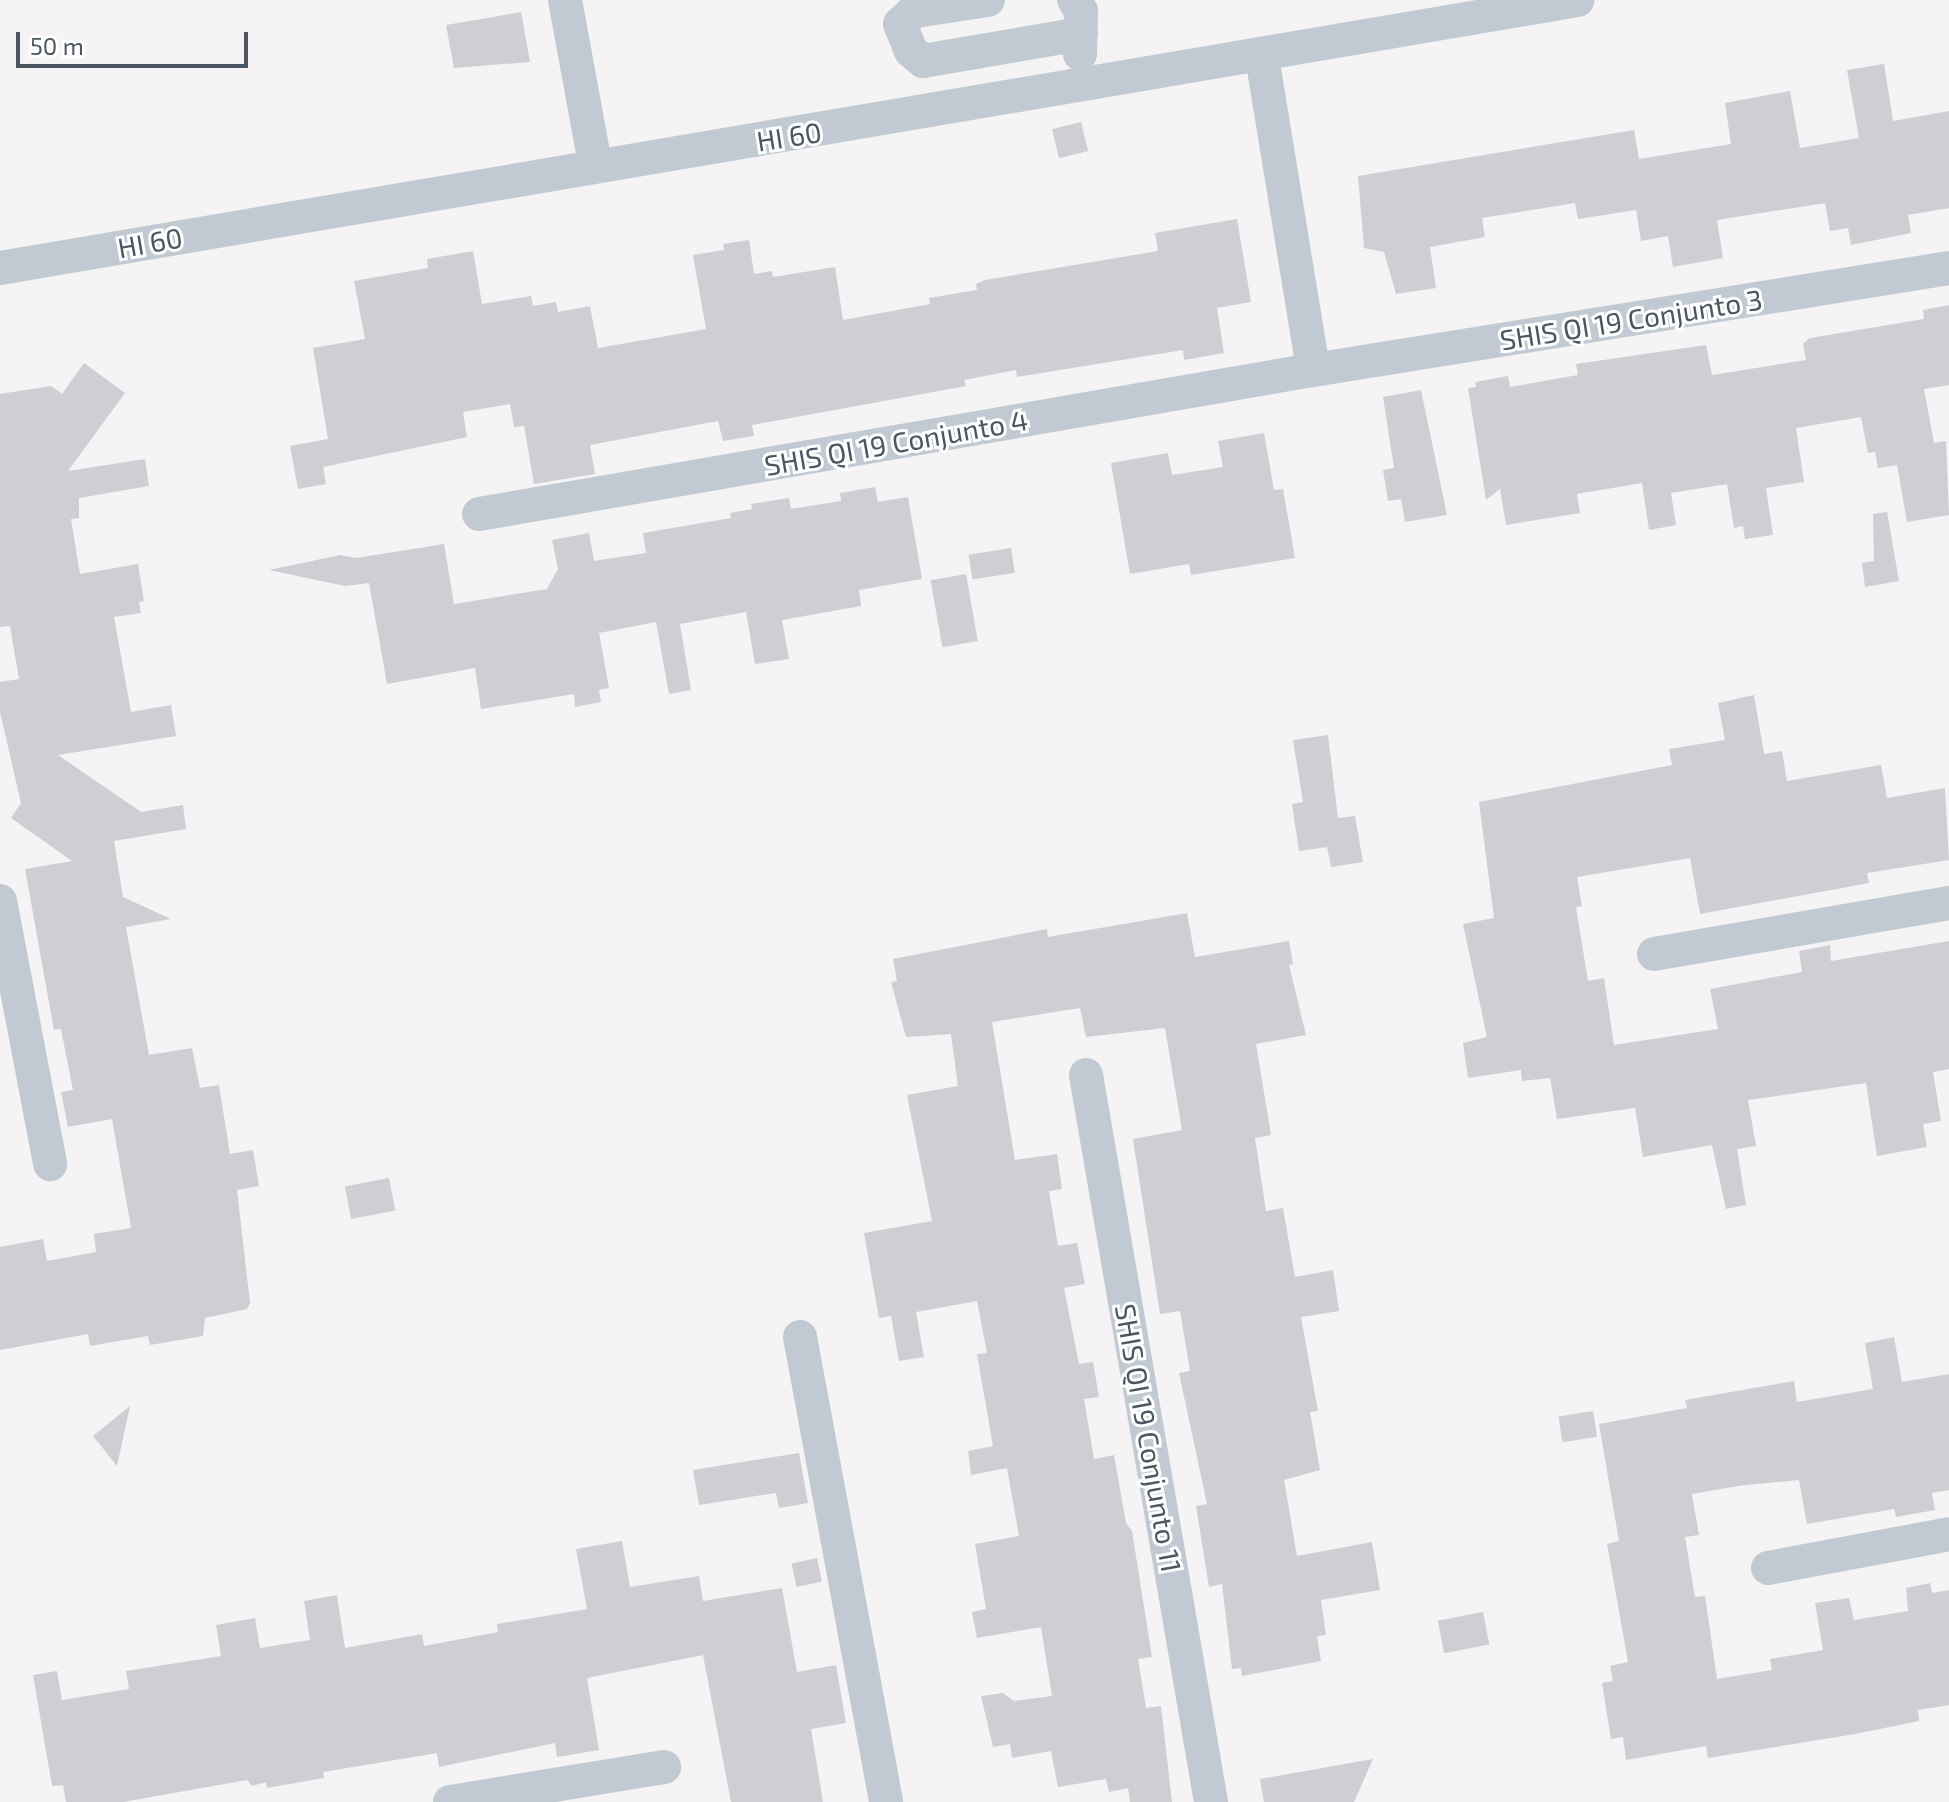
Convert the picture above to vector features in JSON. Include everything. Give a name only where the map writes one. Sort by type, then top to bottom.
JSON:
[{"type":"street","points":[[565,0],[595,164]]},
{"type":"street","points":[[988,0],[914,11],[900,24],[911,51],[923,61],[1081,34]]},
{"type":"street","points":[[1074,0],[1081,11],[1078,87]]},
{"type":"street","name":"HI 60","points":[[0,268],[595,164],[1262,57],[1577,0]]},
{"type":"street","points":[[1262,57],[1313,370]]},
{"type":"street","name":"SHIS QI 19 Conjunto 3","points":[[1313,370],[1949,268]]},
{"type":"street","name":"SHIS QI 19 Conjunto 4","points":[[479,514],[1313,370]]},
{"type":"street","points":[[0,901],[50,1164]]},
{"type":"street","points":[[1654,954],[1949,903]]},
{"type":"street","name":"SHIS QI 19 Conjunto 11","points":[[1086,1075],[1211,1802]]},
{"type":"street","points":[[800,1337],[886,1802]]},
{"type":"street","points":[[1768,1568],[1949,1534]]},
{"type":"street","points":[[450,1802],[664,1767]]},
{"type":"building","points":[[521,12],[530,62],[454,68],[446,25]]},
{"type":"building","points":[[1884,64],[1893,121],[1949,111],[1949,208],[1908,215],[1911,233],[1851,245],[1848,228],[1830,231],[1825,203],[1717,220],[1723,258],[1673,267],[1668,236],[1641,241],[1636,210],[1578,219],[1575,203],[1482,218],[1485,237],[1430,247],[1436,288],[1396,294],[1384,252],[1364,248],[1358,176],[1634,130],[1639,159],[1731,144],[1725,103],[1790,91],[1800,148],[1859,138],[1847,70]]},
{"type":"building","points":[[1081,122],[1088,151],[1059,158],[1052,129]]},
{"type":"building","points":[[1237,219],[1251,302],[1217,308],[1224,353],[1184,360],[1183,350],[1017,377],[1016,370],[964,380],[966,386],[752,425],[754,436],[723,441],[718,421],[590,445],[595,474],[534,484],[524,426],[514,427],[510,404],[463,412],[467,437],[323,467],[326,484],[298,489],[290,446],[328,439],[313,348],[365,339],[354,281],[428,268],[427,259],[473,251],[482,304],[531,296],[533,306],[556,302],[558,312],[590,306],[598,348],[706,329],[693,255],[724,250],[723,244],[749,240],[754,274],[772,271],[773,277],[835,267],[843,320],[930,304],[929,298],[977,290],[976,284],[985,280],[1158,251],[1155,233]]},
{"type":"building","points":[[1949,305],[1949,385],[1924,389],[1934,443],[1946,441],[1949,515],[1907,522],[1897,465],[1878,468],[1875,452],[1868,453],[1861,417],[1796,428],[1804,482],[1766,488],[1773,535],[1745,539],[1743,526],[1734,528],[1727,484],[1671,493],[1676,525],[1649,530],[1642,483],[1577,494],[1580,513],[1506,525],[1500,489],[1486,500],[1468,388],[1476,387],[1475,382],[1508,376],[1510,387],[1578,375],[1576,364],[1706,345],[1712,375],[1806,360],[1803,344],[1810,338],[1924,319],[1923,310]]},
{"type":"building","points":[[84,363],[125,393],[68,471],[145,459],[149,486],[79,498],[79,518],[71,519],[80,574],[138,564],[144,601],[139,602],[141,613],[114,617],[131,712],[171,705],[176,736],[58,755],[141,812],[183,805],[186,829],[114,841],[123,897],[171,919],[126,927],[149,1055],[192,1048],[200,1088],[219,1085],[230,1154],[253,1150],[259,1186],[237,1190],[250,1303],[247,1309],[205,1318],[203,1336],[150,1345],[148,1336],[90,1346],[88,1334],[0,1350],[0,1247],[43,1239],[47,1261],[96,1252],[94,1234],[131,1228],[112,1119],[68,1127],[61,1092],[73,1090],[61,1029],[54,1030],[25,869],[72,861],[11,818],[21,803],[0,712],[0,682],[19,679],[10,626],[0,627],[0,394],[51,386],[62,394]]},
{"type":"building","points":[[1421,390],[1447,515],[1405,522],[1401,499],[1388,501],[1383,470],[1394,468],[1383,397]]},
{"type":"building","points":[[1264,433],[1274,490],[1283,489],[1295,558],[1191,575],[1189,564],[1130,574],[1111,463],[1168,453],[1172,475],[1223,467],[1218,441]]},
{"type":"building","points":[[875,487],[878,502],[908,497],[922,579],[859,590],[861,606],[782,620],[789,659],[755,664],[746,612],[680,624],[691,690],[669,694],[656,622],[599,633],[609,688],[599,690],[601,702],[575,707],[574,694],[481,709],[475,668],[387,684],[369,583],[345,586],[269,570],[340,555],[356,558],[444,544],[454,604],[547,589],[558,569],[552,540],[589,533],[594,561],[646,553],[643,533],[731,518],[730,513],[752,509],[751,504],[789,498],[791,509],[841,501],[840,493]]},
{"type":"building","points":[[1887,512],[1899,581],[1865,587],[1862,563],[1874,561],[1873,514]]},
{"type":"building","points":[[1011,548],[1015,573],[972,579],[969,555]]},
{"type":"building","points":[[966,574],[978,641],[942,647],[931,580]]},
{"type":"building","points":[[1754,695],[1764,754],[1782,751],[1787,781],[1881,765],[1887,798],[1945,788],[1949,860],[1867,873],[1869,883],[1700,914],[1690,858],[1577,877],[1582,906],[1576,907],[1588,981],[1604,978],[1614,1045],[1718,1029],[1710,989],[1802,972],[1799,951],[1830,945],[1831,961],[1949,941],[1949,1069],[1933,1072],[1941,1121],[1923,1124],[1927,1147],[1877,1156],[1866,1083],[1748,1100],[1756,1146],[1737,1149],[1746,1205],[1726,1209],[1712,1145],[1643,1157],[1635,1108],[1557,1119],[1550,1078],[1522,1081],[1521,1070],[1468,1078],[1463,1043],[1487,1037],[1463,924],[1494,918],[1479,802],[1672,765],[1669,749],[1725,740],[1718,703]]},
{"type":"building","points":[[1328,735],[1338,818],[1355,816],[1363,862],[1331,867],[1327,847],[1299,851],[1292,804],[1303,802],[1293,740]]},
{"type":"building","points":[[1187,913],[1195,957],[1289,941],[1293,964],[1289,965],[1306,1035],[1256,1044],[1271,1135],[1255,1138],[1266,1211],[1283,1208],[1295,1277],[1333,1270],[1339,1311],[1301,1317],[1318,1411],[1310,1412],[1320,1470],[1284,1480],[1297,1556],[1372,1542],[1380,1590],[1321,1600],[1326,1635],[1317,1636],[1321,1661],[1242,1676],[1241,1668],[1232,1669],[1222,1584],[1209,1587],[1196,1506],[1207,1504],[1179,1373],[1190,1371],[1180,1311],[1160,1314],[1133,1139],[1182,1130],[1165,1028],[1086,1037],[1080,1008],[992,1022],[1015,1160],[1057,1154],[1062,1189],[1049,1191],[1058,1246],[1077,1243],[1085,1284],[1064,1288],[1079,1364],[1093,1362],[1099,1397],[1084,1399],[1094,1459],[1114,1455],[1126,1523],[1132,1531],[1152,1657],[1138,1659],[1146,1708],[1161,1706],[1172,1802],[1130,1802],[1128,1788],[1109,1792],[1106,1779],[1058,1787],[1051,1751],[1012,1758],[1010,1744],[993,1747],[981,1696],[1003,1693],[1014,1701],[1052,1696],[1041,1627],[977,1638],[972,1612],[986,1609],[975,1544],[1019,1536],[1007,1468],[971,1475],[968,1451],[993,1446],[977,1354],[987,1353],[977,1301],[916,1312],[924,1357],[899,1361],[891,1316],[879,1318],[864,1233],[932,1221],[907,1095],[958,1086],[951,1034],[906,1037],[891,982],[897,981],[893,959],[1047,929],[1048,937]]},
{"type":"building","points":[[389,1178],[395,1210],[351,1219],[345,1187]]},
{"type":"building","points":[[1894,1337],[1902,1382],[1949,1374],[1949,1490],[1932,1493],[1935,1510],[1896,1517],[1894,1509],[1807,1524],[1799,1480],[1738,1486],[1692,1494],[1699,1535],[1685,1537],[1695,1597],[1705,1596],[1717,1679],[1772,1670],[1770,1659],[1823,1650],[1815,1603],[1849,1598],[1854,1620],[1908,1611],[1906,1588],[1930,1583],[1932,1593],[1949,1590],[1949,1705],[1918,1710],[1919,1721],[1855,1734],[1708,1758],[1706,1746],[1626,1760],[1623,1737],[1611,1739],[1602,1683],[1613,1681],[1610,1666],[1628,1662],[1607,1544],[1619,1541],[1599,1424],[1687,1408],[1685,1400],[1794,1381],[1797,1402],[1873,1389],[1865,1343]]},
{"type":"building","points":[[130,1406],[117,1466],[93,1436]]},
{"type":"building","points":[[1593,1411],[1597,1437],[1562,1442],[1558,1416]]},
{"type":"building","points":[[799,1453],[808,1503],[779,1508],[776,1493],[699,1505],[693,1470]]},
{"type":"building","points":[[622,1541],[630,1587],[699,1576],[703,1601],[782,1588],[797,1672],[836,1665],[846,1723],[811,1729],[823,1802],[731,1802],[703,1655],[587,1678],[599,1750],[557,1757],[555,1743],[439,1767],[437,1753],[323,1772],[324,1778],[267,1788],[266,1782],[252,1786],[247,1780],[123,1802],[66,1802],[63,1785],[52,1786],[33,1675],[57,1671],[62,1700],[129,1689],[126,1671],[221,1656],[216,1625],[255,1618],[260,1648],[310,1640],[304,1601],[337,1595],[345,1648],[422,1634],[424,1646],[498,1632],[497,1624],[587,1609],[576,1549]]},
{"type":"building","points":[[817,1558],[822,1581],[797,1587],[792,1563]]},
{"type":"building","points":[[1483,1612],[1489,1644],[1444,1653],[1438,1621]]},
{"type":"building","points":[[1373,1759],[1354,1802],[1264,1802],[1260,1779]]}]
